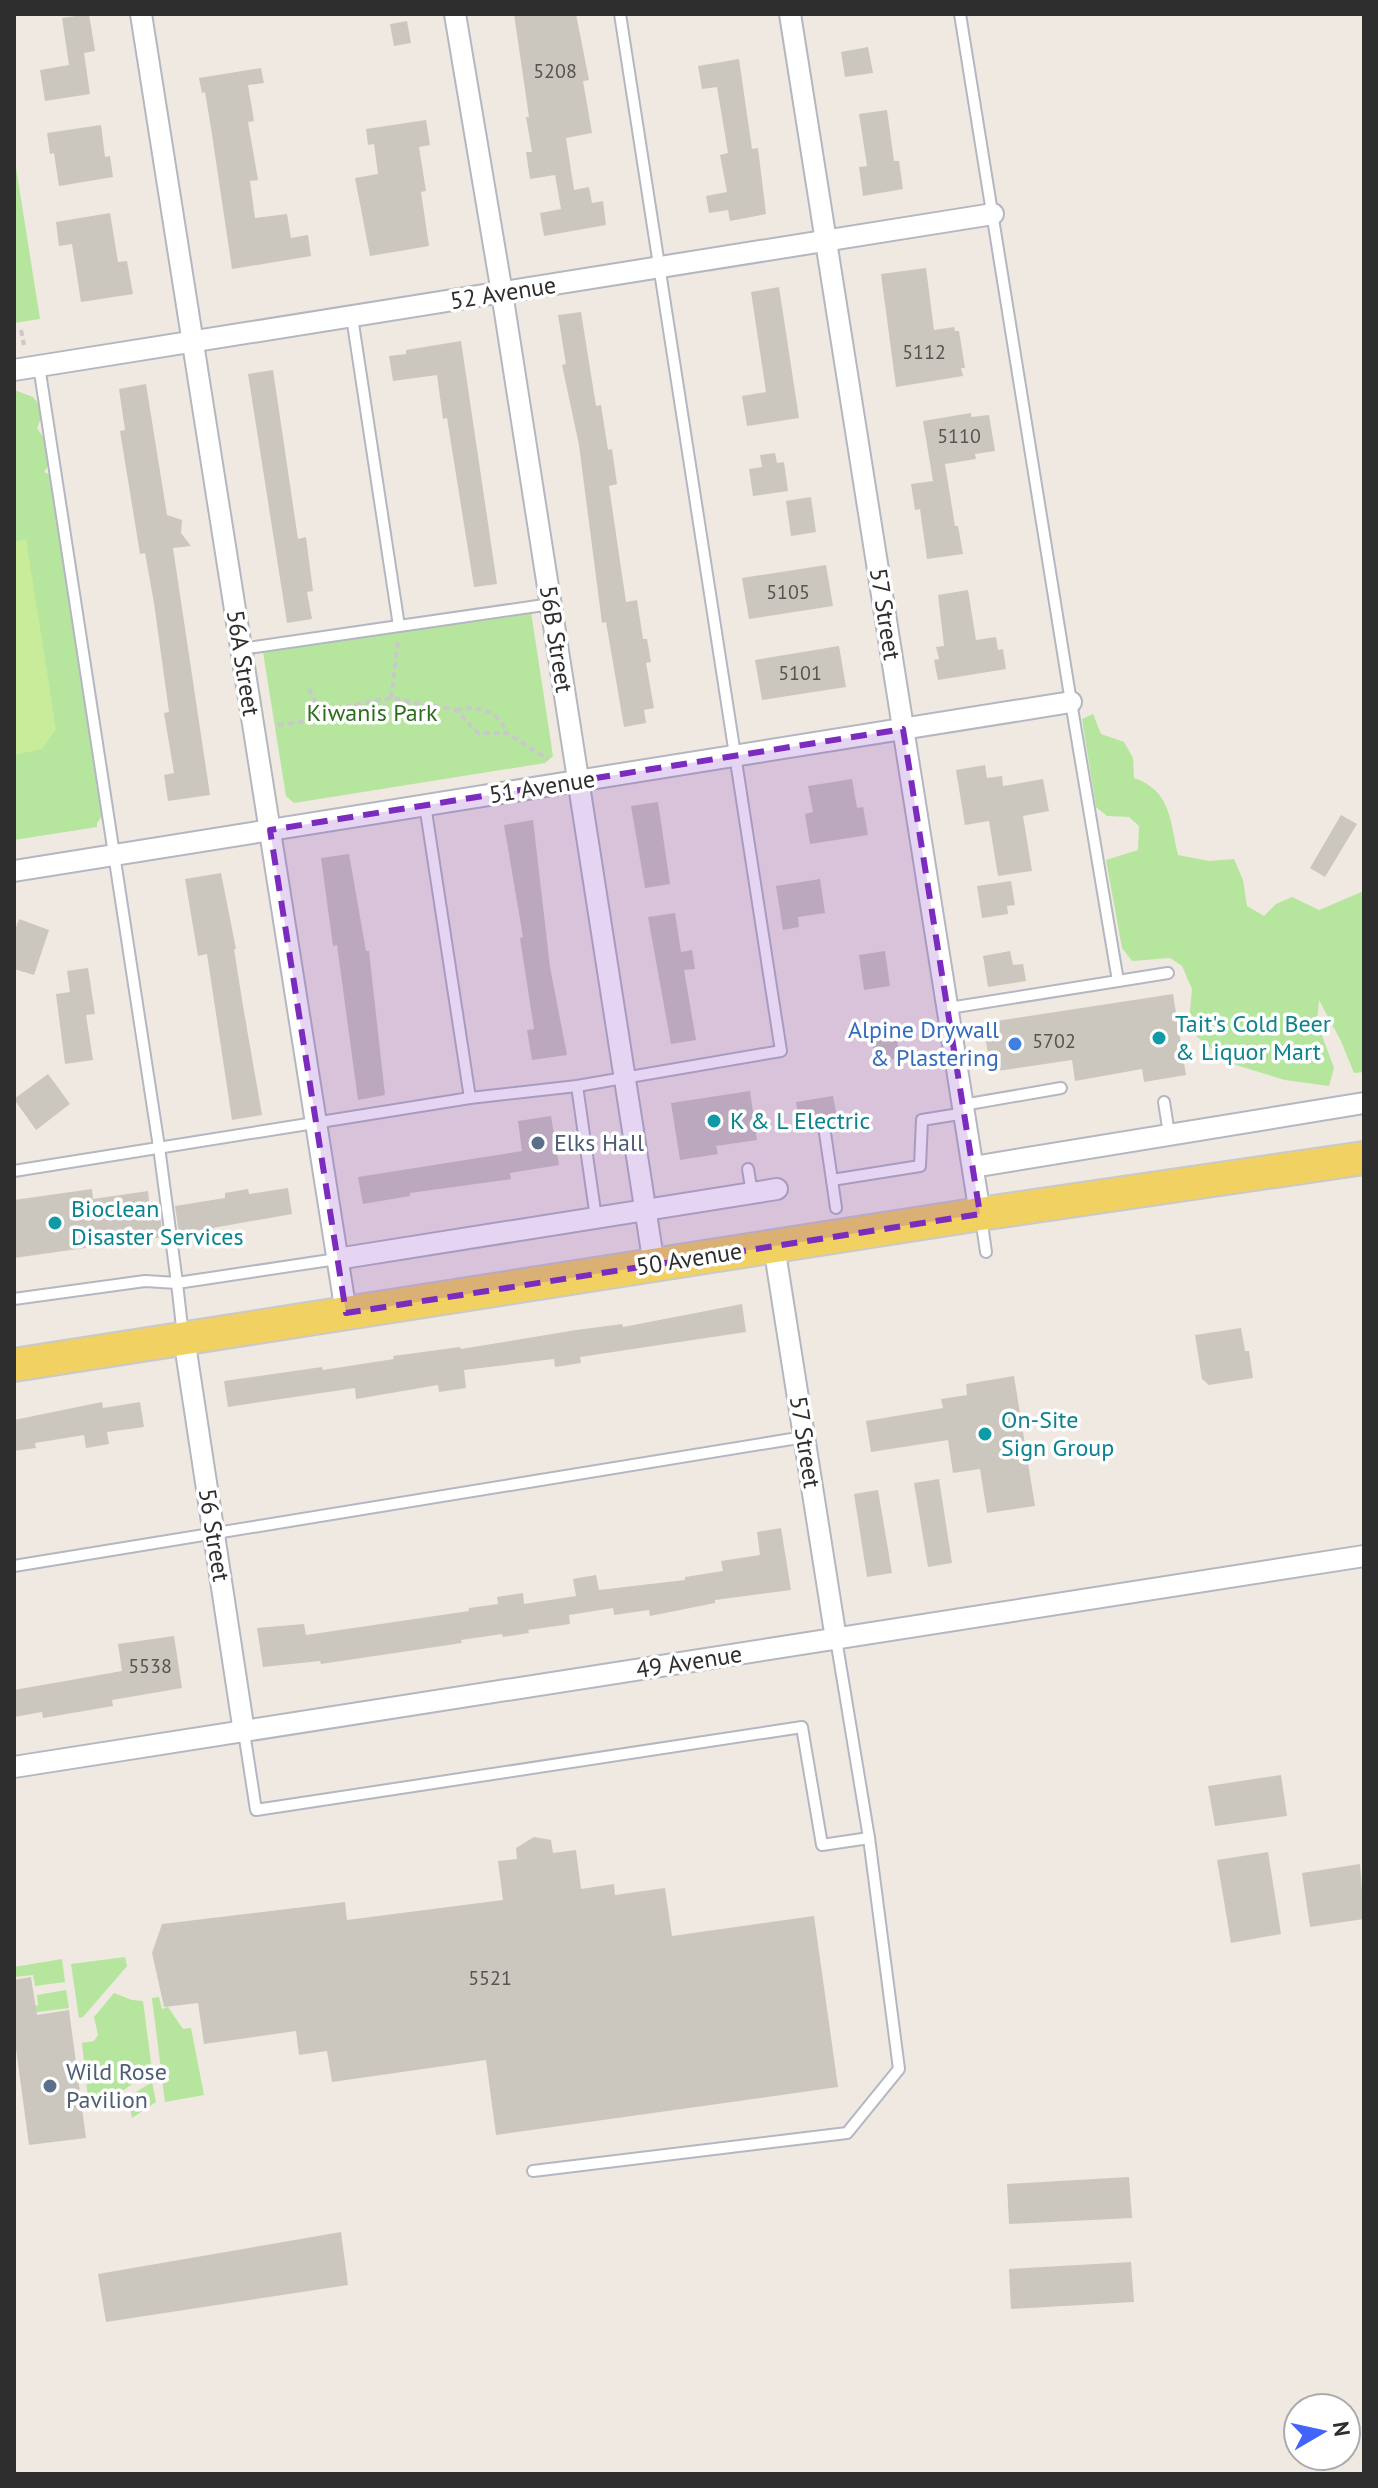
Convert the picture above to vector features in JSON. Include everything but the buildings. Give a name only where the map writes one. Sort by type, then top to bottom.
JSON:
[{"type":"main road","name":"50 Avenue","points":[[14,1365],[980,1214],[1364,1158]]},
{"type":"street","name":"56A Street","points":[[141,14],[346,1313]]},
{"type":"street","name":"56B Street","points":[[455,14],[502,293],[654,1265]]},
{"type":"street","name":"57 Street","points":[[790,14],[980,1214]]},
{"type":"street","name":"52 Avenue","points":[[14,370],[993,214]]},
{"type":"street","name":"51 Avenue","points":[[14,871],[1071,702]]},
{"type":"street","points":[[973,1167],[1364,1103]]},
{"type":"street","points":[[337,1259],[777,1189]]},
{"type":"street","name":"57 Street","points":[[774,1246],[836,1639]]},
{"type":"street","name":"56 Street","points":[[184,1338],[244,1732]]},
{"type":"street","name":"49 Avenue","points":[[14,1767],[1364,1556]]},
{"type":"lane","points":[[14,1171],[470,1098],[577,1086],[781,1051],[620,14]]},
{"type":"lane","points":[[960,14],[1118,981]]},
{"type":"lane","points":[[352,317],[399,626]]},
{"type":"lane","points":[[39,366],[159,1147],[184,1338]]},
{"type":"lane","points":[[241,649],[551,604]]},
{"type":"lane","points":[[425,805],[470,1098]]},
{"type":"lane","points":[[949,1008],[1168,973]]},
{"type":"lane","points":[[577,1086],[596,1218]]},
{"type":"lane","points":[[832,1180],[920,1166],[922,1120],[1061,1088]]},
{"type":"lane","points":[[1164,1102],[1169,1134]]},
{"type":"lane","points":[[825,1133],[836,1208]]},
{"type":"lane","points":[[748,1169],[752,1193]]},
{"type":"lane","points":[[980,1214],[986,1252]]},
{"type":"lane","points":[[14,1299],[145,1281],[177,1283],[337,1259]]},
{"type":"lane","points":[[14,1566],[804,1437]]},
{"type":"lane","points":[[533,2171],[847,2133],[899,2069],[869,1838],[836,1639]]},
{"type":"lane","points":[[244,1732],[256,1810],[802,1727],[822,1845],[869,1838]]},
{"type":"path","points":[[21,330],[24,345]]},
{"type":"path","points":[[391,698],[399,626]]},
{"type":"path","points":[[309,689],[322,714]]},
{"type":"path","points":[[278,725],[391,698],[456,710],[479,707],[497,715],[507,733],[548,759]]},
{"type":"path","points":[[456,710],[478,733],[507,733]]},
{"type":"highlighted area","points":[[903,729],[980,1214],[346,1313],[270,830]]},
{"type":"green space","points":[[14,155],[40,319],[14,323]]},
{"type":"green space","points":[[14,390],[33,397],[44,411],[37,428],[49,449],[48,466],[44,472],[53,476],[66,573],[73,575],[80,595],[76,604],[98,765],[96,785],[105,798],[107,809],[97,827],[14,840]]},
{"type":"green space","points":[[26,539],[56,729],[42,749],[14,755],[14,542]]},
{"type":"green space","name":"Kiwanis Park","points":[[531,612],[553,756],[545,763],[294,803],[286,796],[263,652]]},
{"type":"green space","points":[[1093,714],[1101,734],[1124,742],[1133,758],[1134,778],[1162,799],[1178,855],[1209,861],[1234,859],[1243,880],[1247,906],[1264,916],[1276,904],[1292,897],[1319,910],[1364,891],[1364,1072],[1354,1073],[1319,1000],[1317,1022],[1334,1068],[1329,1086],[1285,1080],[1229,1063],[1195,1035],[1189,1021],[1192,989],[1182,966],[1170,958],[1132,961],[1122,948],[1106,860],[1138,850],[1139,826],[1129,817],[1107,816],[1096,807],[1082,719]]},
{"type":"green space","points":[[125,1957],[127,1966],[79,2018],[71,1964]]},
{"type":"green space","points":[[62,1959],[65,1982],[35,1986],[33,1975],[14,1977],[14,1967]]},
{"type":"green space","points":[[66,1990],[69,2008],[14,2015],[14,2010],[38,2005],[37,1995]]},
{"type":"green space","points":[[114,1993],[143,2001],[152,2070],[111,2099],[111,2103],[95,2107],[88,2099],[82,2043],[94,2041],[98,2035],[94,2017]]},
{"type":"green space","points":[[159,1997],[162,2009],[168,2007],[183,2029],[191,2028],[204,2095],[165,2102],[152,1998]]},
{"type":"green space","points":[[152,2082],[156,2102],[132,2118],[128,2097]]},
{"type":"place","name":"Tait's Cold Beer & Liquor Mart","points":[[1159,1038]]},
{"type":"place","name":"Alpine Drywall & Plastering","points":[[1015,1044]]},
{"type":"place","name":"K & L Electric","points":[[714,1121]]},
{"type":"place","name":"Elks Hall","points":[[538,1143]]},
{"type":"place","name":"Bioclean Disaster Services","points":[[55,1223]]},
{"type":"place","name":"On-Site Sign Group","points":[[985,1434]]},
{"type":"place","name":"Wild Rose Pavilion","points":[[50,2086]]}]
